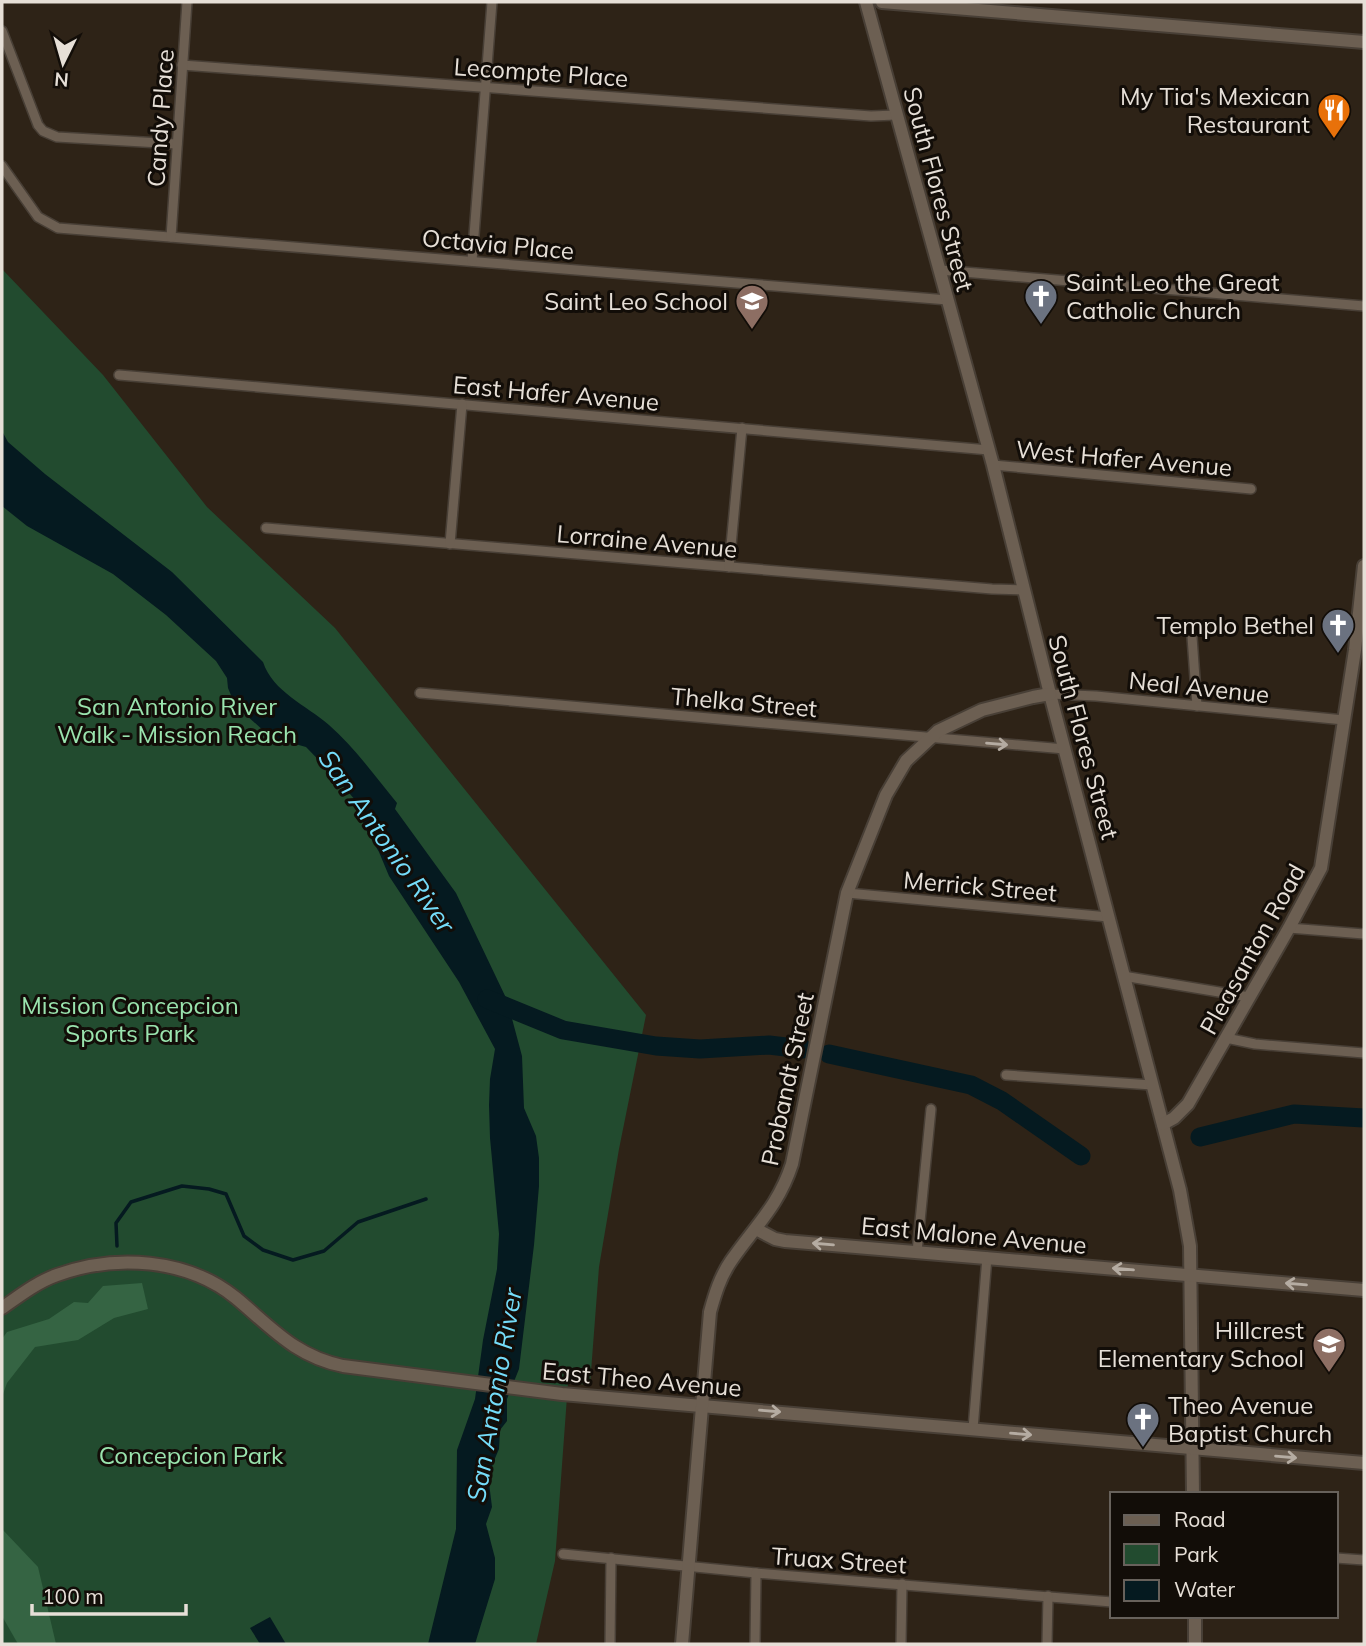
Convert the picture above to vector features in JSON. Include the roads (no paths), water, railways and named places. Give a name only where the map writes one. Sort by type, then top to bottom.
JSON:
[{"type":"main road","name":"South Flores Street","points":[[866,2],[993,465],[1183,1207],[1190,1246],[1191,1274],[1193,1492]]},
{"type":"main road","points":[[883,2],[1364,42]]},
{"type":"main road","name":"Pleasanton Road","points":[[1163,1124],[1174,1118],[1188,1104],[1321,868],[1344,720],[1360,650],[1364,566]]},
{"type":"main road","name":"Probandt Street","points":[[682,1644],[710,1312],[716,1291],[730,1262],[778,1199],[792,1164],[847,893],[886,795],[906,761],[929,738],[982,710],[1050,694]]},
{"type":"main road","name":"East Malone Avenue","points":[[756,1229],[785,1241],[1364,1290]]},
{"type":"main road","name":"East Theo Avenue","points":[[2,1308],[54,1276],[84,1266],[114,1262],[145,1263],[174,1268],[218,1286],[282,1339],[311,1356],[343,1366],[562,1394],[1364,1464]]},
{"type":"main road","points":[[1195,1618],[1195,1644]]},
{"type":"street","name":"Candy Place","points":[[171,237],[187,2]]},
{"type":"street","points":[[472,261],[492,2]]},
{"type":"street","points":[[2,31],[37,125],[43,131],[57,137],[177,144]]},
{"type":"street","name":"Lecompte Place","points":[[182,65],[872,116],[896,115]]},
{"type":"street","name":"Octavia Place","points":[[2,166],[38,217],[58,228],[948,300]]},
{"type":"street","points":[[940,270],[1364,306]]},
{"type":"street","name":"East Hafer Avenue","points":[[119,374],[989,450]]},
{"type":"street","points":[[450,544],[462,404]]},
{"type":"street","points":[[729,567],[742,428]]},
{"type":"street","name":"West Hafer Avenue","points":[[993,465],[1251,489]]},
{"type":"street","name":"Lorraine Avenue","points":[[267,528],[1025,590]]},
{"type":"street","points":[[1192,637],[1197,706]]},
{"type":"street","name":"Thelka Street","points":[[420,693],[1065,749]]},
{"type":"street","name":"Neal Avenue","points":[[1050,694],[1344,720]]},
{"type":"street","name":"Merrick Street","points":[[847,893],[1109,917]]},
{"type":"street","points":[[1289,928],[1364,934]]},
{"type":"street","points":[[1124,976],[1250,997]]},
{"type":"street","points":[[1226,1038],[1255,1044],[1364,1053]]},
{"type":"street","points":[[1006,1075],[1152,1086]]},
{"type":"street","points":[[917,1252],[931,1109]]},
{"type":"street","points":[[973,1429],[988,1257]]},
{"type":"street","name":"Truax Street","points":[[563,1554],[755,1573],[1110,1602]]},
{"type":"street","points":[[610,1644],[611,1558]]},
{"type":"street","points":[[1338,1558],[1364,1560]]},
{"type":"street","points":[[755,1573],[755,1644]]},
{"type":"street","points":[[901,1644],[902,1584]]},
{"type":"street","points":[[1047,1644],[1048,1596]]},
{"type":"water","name":"San Antonio River","points":[[2,431],[8,442],[45,474],[172,572],[263,662],[274,682],[282,690],[329,725],[356,752],[397,803],[395,809],[456,893],[507,1000],[522,1056],[524,1108],[536,1136],[539,1186],[519,1369],[507,1399],[507,1421],[500,1430],[499,1449],[489,1483],[492,1507],[486,1524],[495,1558],[495,1579],[475,1644],[428,1644],[456,1529],[457,1450],[475,1399],[497,1269],[499,1234],[489,1105],[495,1049],[459,982],[389,876],[365,828],[356,801],[337,779],[306,747],[265,732],[235,705],[227,678],[216,661],[166,615],[113,574],[27,526],[2,506]]},
{"type":"water","points":[[270,1617],[286,1644],[260,1644],[250,1628]]},
{"type":"waterway","points":[[487,999],[563,1030],[656,1046],[700,1049],[769,1045],[803,1049]]},
{"type":"waterway","points":[[829,1054],[971,1085],[1002,1101],[1081,1156]]},
{"type":"waterway","points":[[1200,1137],[1294,1114],[1364,1118]]},
{"type":"waterway","points":[[117,1246],[116,1223],[131,1202],[182,1186],[226,1194],[244,1236],[263,1250],[293,1260],[324,1251],[358,1222],[426,1199]]},
{"type":"place","name":"My Tia's Mexican Restaurant","points":[[1334,140]]},
{"type":"place","name":"Saint Leo the Great Catholic Church","points":[[1041,326]]},
{"type":"place","name":"Saint Leo School","points":[[752,331]]},
{"type":"place","name":"Templo Bethel","points":[[1338,655]]},
{"type":"place","name":"Hillcrest Elementary School","points":[[1329,1374]]},
{"type":"place","name":"Theo Avenue Baptist Church","points":[[1143,1449]]},
{"type":"park label","name":"San Antonio River Walk - Mission Reach","points":[[177,720]]},
{"type":"park label","name":"Mission Concepcion Sports Park","points":[[130,1019]]},
{"type":"park label","name":"Concepcion Park","points":[[191,1455]]}]
